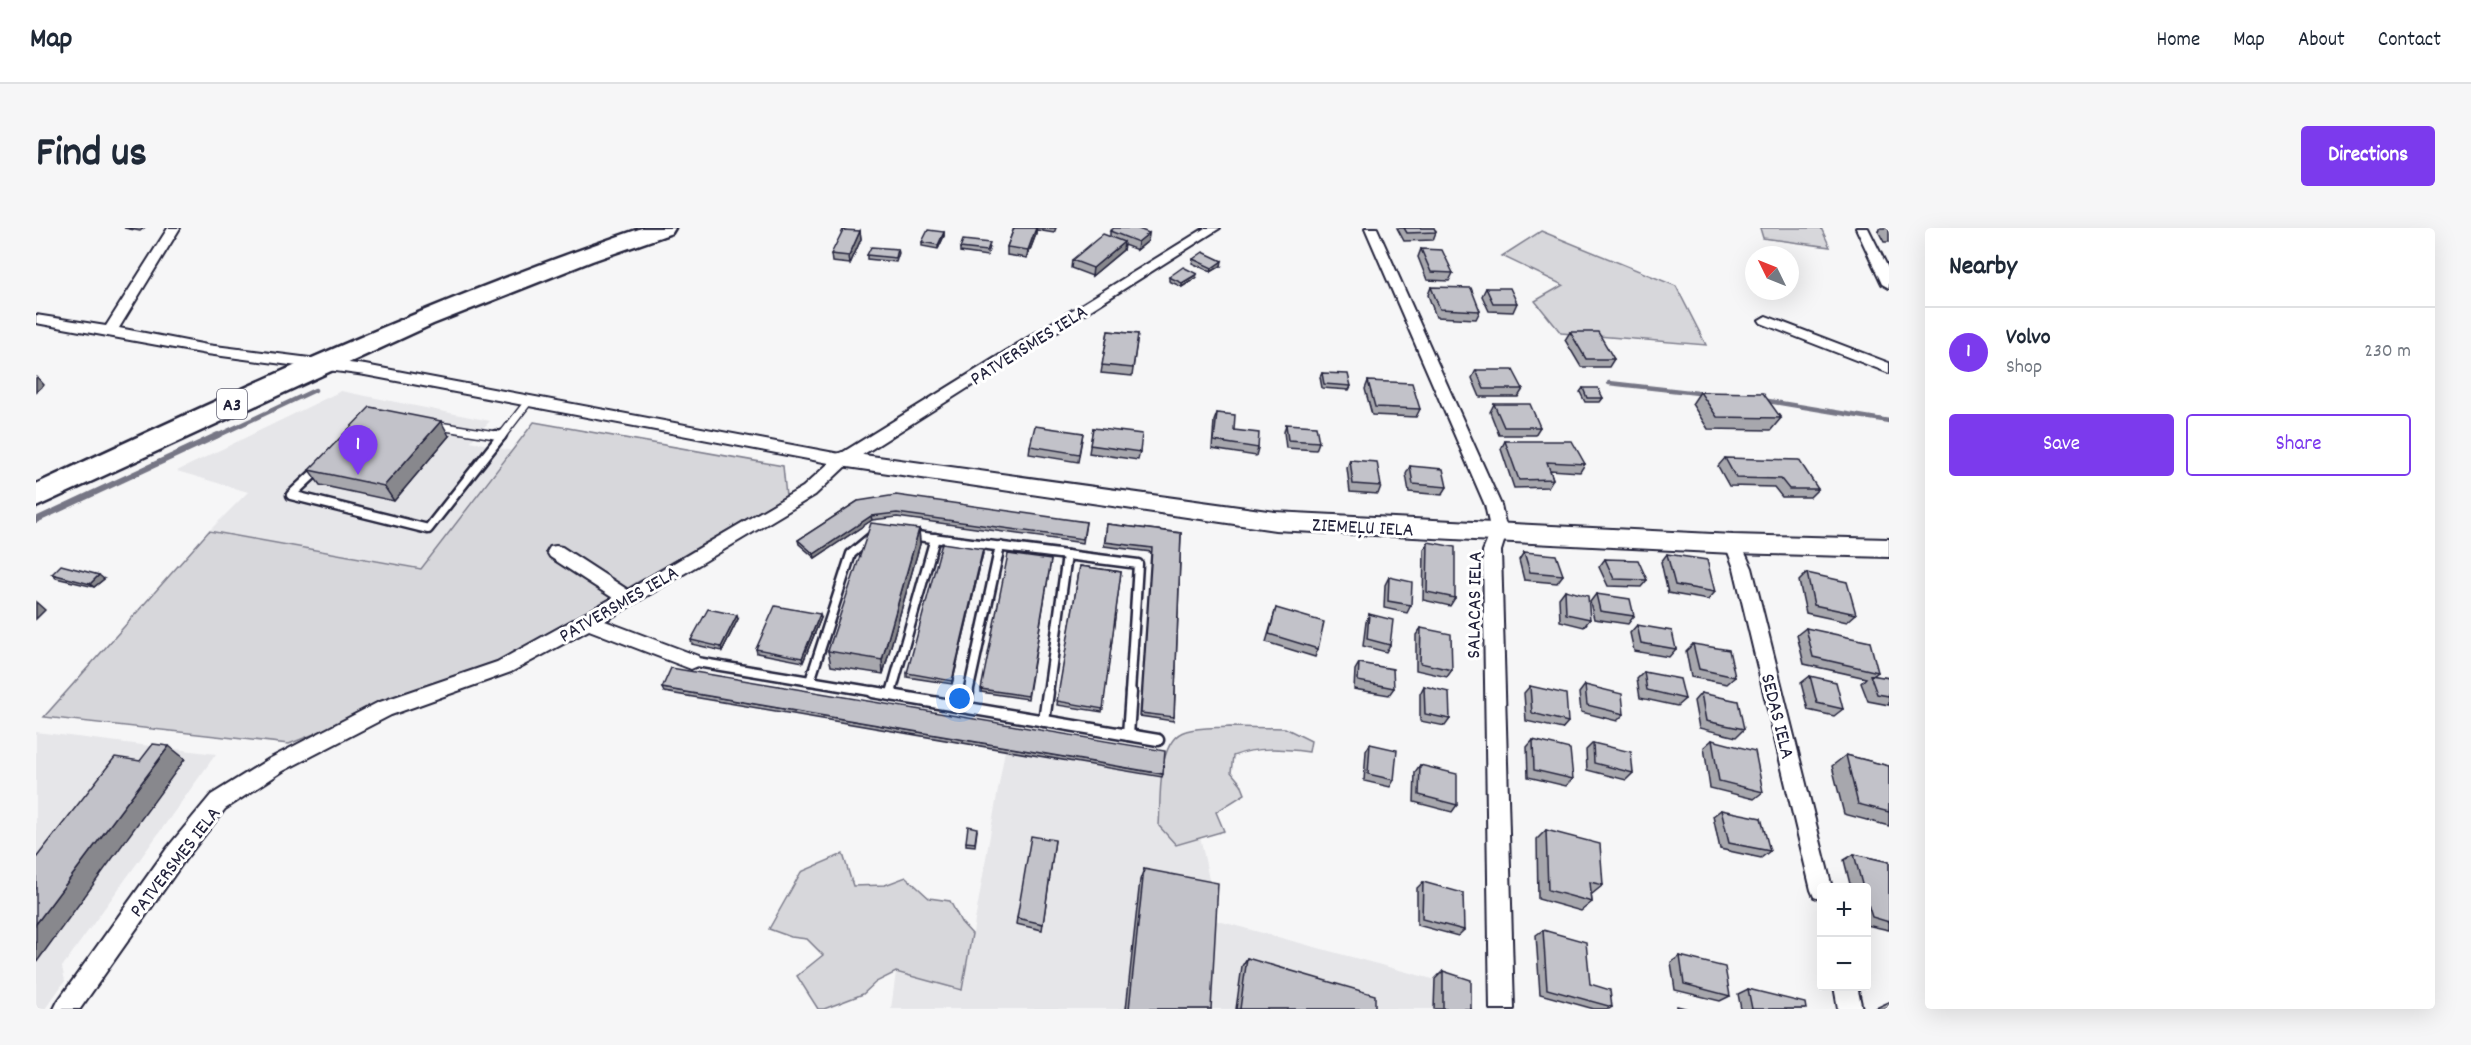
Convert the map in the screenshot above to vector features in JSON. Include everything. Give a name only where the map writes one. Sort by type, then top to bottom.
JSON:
[{"type":"highway","name":"A3","points":[[36,496],[319,363],[576,257],[664,228]]},
{"type":"street","points":[[111,330],[174,228]]},
{"type":"street","name":"PATVERSMES IELA","points":[[66,1009],[176,854],[218,802],[276,765],[384,709],[504,667],[628,599],[809,491],[842,460],[1214,228]]},
{"type":"street","name":"SALACAS IELA","points":[[1371,228],[1493,506],[1499,532],[1492,552],[1502,1009]]},
{"type":"street","points":[[1862,228],[1884,262],[1889,284]]},
{"type":"street","points":[[36,319],[111,330],[152,340],[234,354],[319,363],[842,460]]},
{"type":"street","points":[[1766,320],[1889,368]]},
{"type":"street","name":"ZIEMEĻU IELA","points":[[842,460],[1275,521],[1733,544],[1889,548]]},
{"type":"street","name":"SEDAS IELA","points":[[1733,544],[1743,568],[1819,883]]},
{"type":"street","points":[[556,552],[628,599]]},
{"type":"street","points":[[588,622],[691,661]]},
{"type":"street","points":[[1846,991],[1850,1009]]},
{"type":"lane","points":[[326,463],[291,495],[428,529],[528,402]]},
{"type":"lane","points":[[422,423],[501,436]]},
{"type":"lane","points":[[810,681],[851,554],[869,536],[881,531]]},
{"type":"lane","points":[[903,534],[1138,564],[1128,735]]},
{"type":"lane","points":[[891,695],[935,538]]},
{"type":"lane","points":[[964,707],[1000,546]]},
{"type":"lane","points":[[1044,721],[1067,555]]},
{"type":"lane","points":[[691,661],[1158,740]]},
{"type":"shaded area","points":[[1760,228],[1821,228],[1830,247],[1763,238]]},
{"type":"shaded area","points":[[1541,231],[1676,286],[1706,345],[1561,333],[1535,301],[1563,285],[1502,256]]},
{"type":"shaded area","points":[[341,391],[490,421],[471,441],[512,451],[421,569],[209,531],[248,492],[177,471]]},
{"type":"shaded area","points":[[534,422],[783,466],[786,496],[511,656],[289,744],[44,717],[209,531],[421,569]]},
{"type":"shaded area","points":[[1229,727],[1285,728],[1311,741],[1309,752],[1261,750],[1233,756],[1231,772],[1241,784],[1245,794],[1216,812],[1224,831],[1176,845],[1159,826],[1162,772],[1169,746],[1176,736],[1186,731]]},
{"type":"shaded area","points":[[36,732],[216,754],[62,967],[65,981],[45,1009],[36,1009]]},
{"type":"shaded area","points":[[1005,750],[1162,777],[1159,826],[1200,836],[1212,894],[1211,919],[1462,987],[1462,1009],[891,1009],[896,972],[963,989]]},
{"type":"shaded area","points":[[843,854],[853,886],[885,885],[906,877],[929,898],[950,901],[961,922],[972,934],[962,990],[896,972],[876,982],[863,994],[824,1009],[818,1009],[797,976],[823,955],[807,939],[791,937],[769,929],[801,872]]},
{"type":"building","points":[[1014,228],[1036,228],[1028,250],[1007,247]]},
{"type":"building","points":[[1114,228],[1136,228],[1149,233],[1138,242],[1110,231]]},
{"type":"building","points":[[1404,228],[1434,228],[1436,232],[1407,233]]},
{"type":"building","points":[[843,230],[860,231],[849,256],[831,254]]},
{"type":"building","points":[[928,230],[944,232],[938,245],[922,242]]},
{"type":"building","points":[[1103,234],[1124,242],[1093,268],[1072,260]]},
{"type":"building","points":[[963,240],[990,243],[987,251],[960,248]]},
{"type":"building","points":[[871,247],[898,249],[896,258],[867,255]]},
{"type":"building","points":[[1421,249],[1442,250],[1453,273],[1431,272]]},
{"type":"building","points":[[1203,252],[1222,261],[1212,268],[1193,259]]},
{"type":"building","points":[[1183,267],[1197,274],[1182,283],[1169,277]]},
{"type":"building","points":[[1431,287],[1471,288],[1480,311],[1440,309]]},
{"type":"building","points":[[1486,288],[1510,288],[1517,303],[1493,303]]},
{"type":"building","points":[[1108,331],[1138,334],[1133,368],[1102,365]]},
{"type":"building","points":[[1570,332],[1598,332],[1614,359],[1586,359]]},
{"type":"building","points":[[1476,370],[1513,370],[1523,389],[1484,389]]},
{"type":"building","points":[[1322,373],[1348,374],[1351,386],[1324,384]]},
{"type":"building","points":[[1368,381],[1412,383],[1420,409],[1375,407]]},
{"type":"building","points":[[1583,388],[1598,388],[1603,398],[1587,398]]},
{"type":"building","points":[[1700,392],[1763,393],[1781,418],[1717,417]]},
{"type":"building","points":[[1494,404],[1530,404],[1540,427],[1504,427]]},
{"type":"building","points":[[370,407],[441,421],[384,486],[309,470]]},
{"type":"building","points":[[1217,413],[1235,415],[1234,430],[1259,433],[1258,448],[1214,441]]},
{"type":"building","points":[[1286,424],[1316,426],[1319,442],[1288,440]]},
{"type":"building","points":[[1035,426],[1083,433],[1079,454],[1030,446]]},
{"type":"building","points":[[1093,428],[1142,434],[1140,452],[1090,445]]},
{"type":"building","points":[[1505,441],[1572,441],[1585,464],[1547,462],[1553,479],[1519,480]]},
{"type":"building","points":[[1725,458],[1799,460],[1818,489],[1789,489],[1781,479],[1736,478]]},
{"type":"building","points":[[1350,460],[1377,462],[1381,486],[1353,484]]},
{"type":"building","points":[[1410,466],[1443,469],[1447,487],[1413,484]]},
{"type":"building","points":[[896,495],[1086,522],[1083,539],[897,513],[871,516],[814,554],[798,540],[858,501]]},
{"type":"building","points":[[871,523],[919,529],[882,660],[828,651]]},
{"type":"building","points":[[1107,524],[1181,533],[1174,717],[1141,713],[1152,548],[1105,542]]},
{"type":"building","points":[[1428,542],[1455,547],[1455,598],[1427,592]]},
{"type":"building","points":[[942,543],[983,549],[952,681],[907,673]]},
{"type":"building","points":[[1524,552],[1556,555],[1563,575],[1530,572]]},
{"type":"building","points":[[1008,554],[1051,560],[1028,696],[981,689]]},
{"type":"building","points":[[1667,554],[1707,560],[1715,592],[1675,585]]},
{"type":"building","points":[[1605,559],[1638,560],[1647,580],[1614,579]]},
{"type":"building","points":[[61,565],[99,575],[90,584],[52,574]]},
{"type":"building","points":[[1080,566],[1121,572],[1103,709],[1057,701]]},
{"type":"building","points":[[1807,573],[1847,582],[1856,614],[1814,605]]},
{"type":"building","points":[[1389,577],[1412,582],[1411,605],[1388,601]]},
{"type":"building","points":[[1565,590],[1588,596],[1590,619],[1566,614]]},
{"type":"building","points":[[1596,594],[1630,599],[1634,616],[1600,611]]},
{"type":"building","points":[[775,606],[820,614],[802,658],[756,649]]},
{"type":"building","points":[[1276,608],[1324,622],[1318,649],[1269,634]]},
{"type":"building","points":[[708,609],[737,615],[721,647],[691,640]]},
{"type":"building","points":[[1369,614],[1393,620],[1390,645],[1367,639]]},
{"type":"building","points":[[1637,625],[1672,631],[1676,649],[1641,643]]},
{"type":"building","points":[[1421,628],[1451,634],[1452,670],[1420,663]]},
{"type":"building","points":[[1806,628],[1870,642],[1878,672],[1813,657]]},
{"type":"building","points":[[1693,644],[1729,650],[1735,677],[1699,669]]},
{"type":"building","points":[[1359,663],[1393,669],[1394,688],[1358,681]]},
{"type":"building","points":[[671,668],[1165,751],[1163,774],[662,688]]},
{"type":"building","points":[[1644,672],[1680,679],[1685,699],[1647,690]]},
{"type":"building","points":[[1870,675],[1889,678],[1889,696],[1877,694]]},
{"type":"building","points":[[1810,676],[1836,682],[1843,709],[1817,703]]},
{"type":"building","points":[[1585,685],[1622,694],[1624,714],[1587,705]]},
{"type":"building","points":[[1424,686],[1449,692],[1450,719],[1425,714]]},
{"type":"building","points":[[1530,686],[1566,694],[1568,722],[1532,713]]},
{"type":"building","points":[[1701,693],[1738,701],[1744,729],[1706,721]]},
{"type":"building","points":[[1533,740],[1570,749],[1573,779],[1534,770]]},
{"type":"building","points":[[1712,740],[1755,751],[1763,792],[1719,781]]},
{"type":"building","points":[[1593,743],[1631,752],[1633,773],[1594,763]]},
{"type":"building","points":[[153,744],[169,746],[36,924],[36,858],[115,757],[140,761]]},
{"type":"building","points":[[1370,744],[1397,750],[1394,780],[1368,774]]},
{"type":"building","points":[[1846,755],[1889,766],[1889,812],[1858,804]]},
{"type":"building","points":[[1420,765],[1457,774],[1457,805],[1419,795]]},
{"type":"building","points":[[1721,810],[1761,818],[1770,851],[1729,843]]},
{"type":"building","points":[[968,826],[977,828],[975,843],[966,842]]},
{"type":"building","points":[[1546,830],[1600,844],[1603,885],[1590,882],[1592,902],[1548,890]]},
{"type":"building","points":[[1031,836],[1055,840],[1043,924],[1017,918]]},
{"type":"building","points":[[1854,854],[1889,862],[1889,922],[1872,917],[1871,883],[1862,883]]},
{"type":"building","points":[[1144,869],[1218,883],[1211,1009],[1129,1009]]},
{"type":"building","points":[[1423,882],[1463,893],[1464,930],[1422,919]]},
{"type":"building","points":[[1543,930],[1586,942],[1590,984],[1610,990],[1612,1007],[1547,989]]},
{"type":"building","points":[[1680,956],[1725,967],[1730,996],[1684,984]]},
{"type":"building","points":[[1247,958],[1375,995],[1375,1009],[1240,1009]]},
{"type":"building","points":[[1443,971],[1471,980],[1471,1009],[1443,1009]]},
{"type":"building","points":[[1748,989],[1805,1003],[1806,1009],[1752,1009]]},
{"type":"waterway","points":[[1609,383],[1707,394]]},
{"type":"waterway","points":[[215,437],[315,390]]},
{"type":"waterway","points":[[1762,400],[1889,421]]},
{"type":"waterway","points":[[36,520],[218,435]]},
{"type":"place","name":"Volvo","points":[[358,475]]}]
